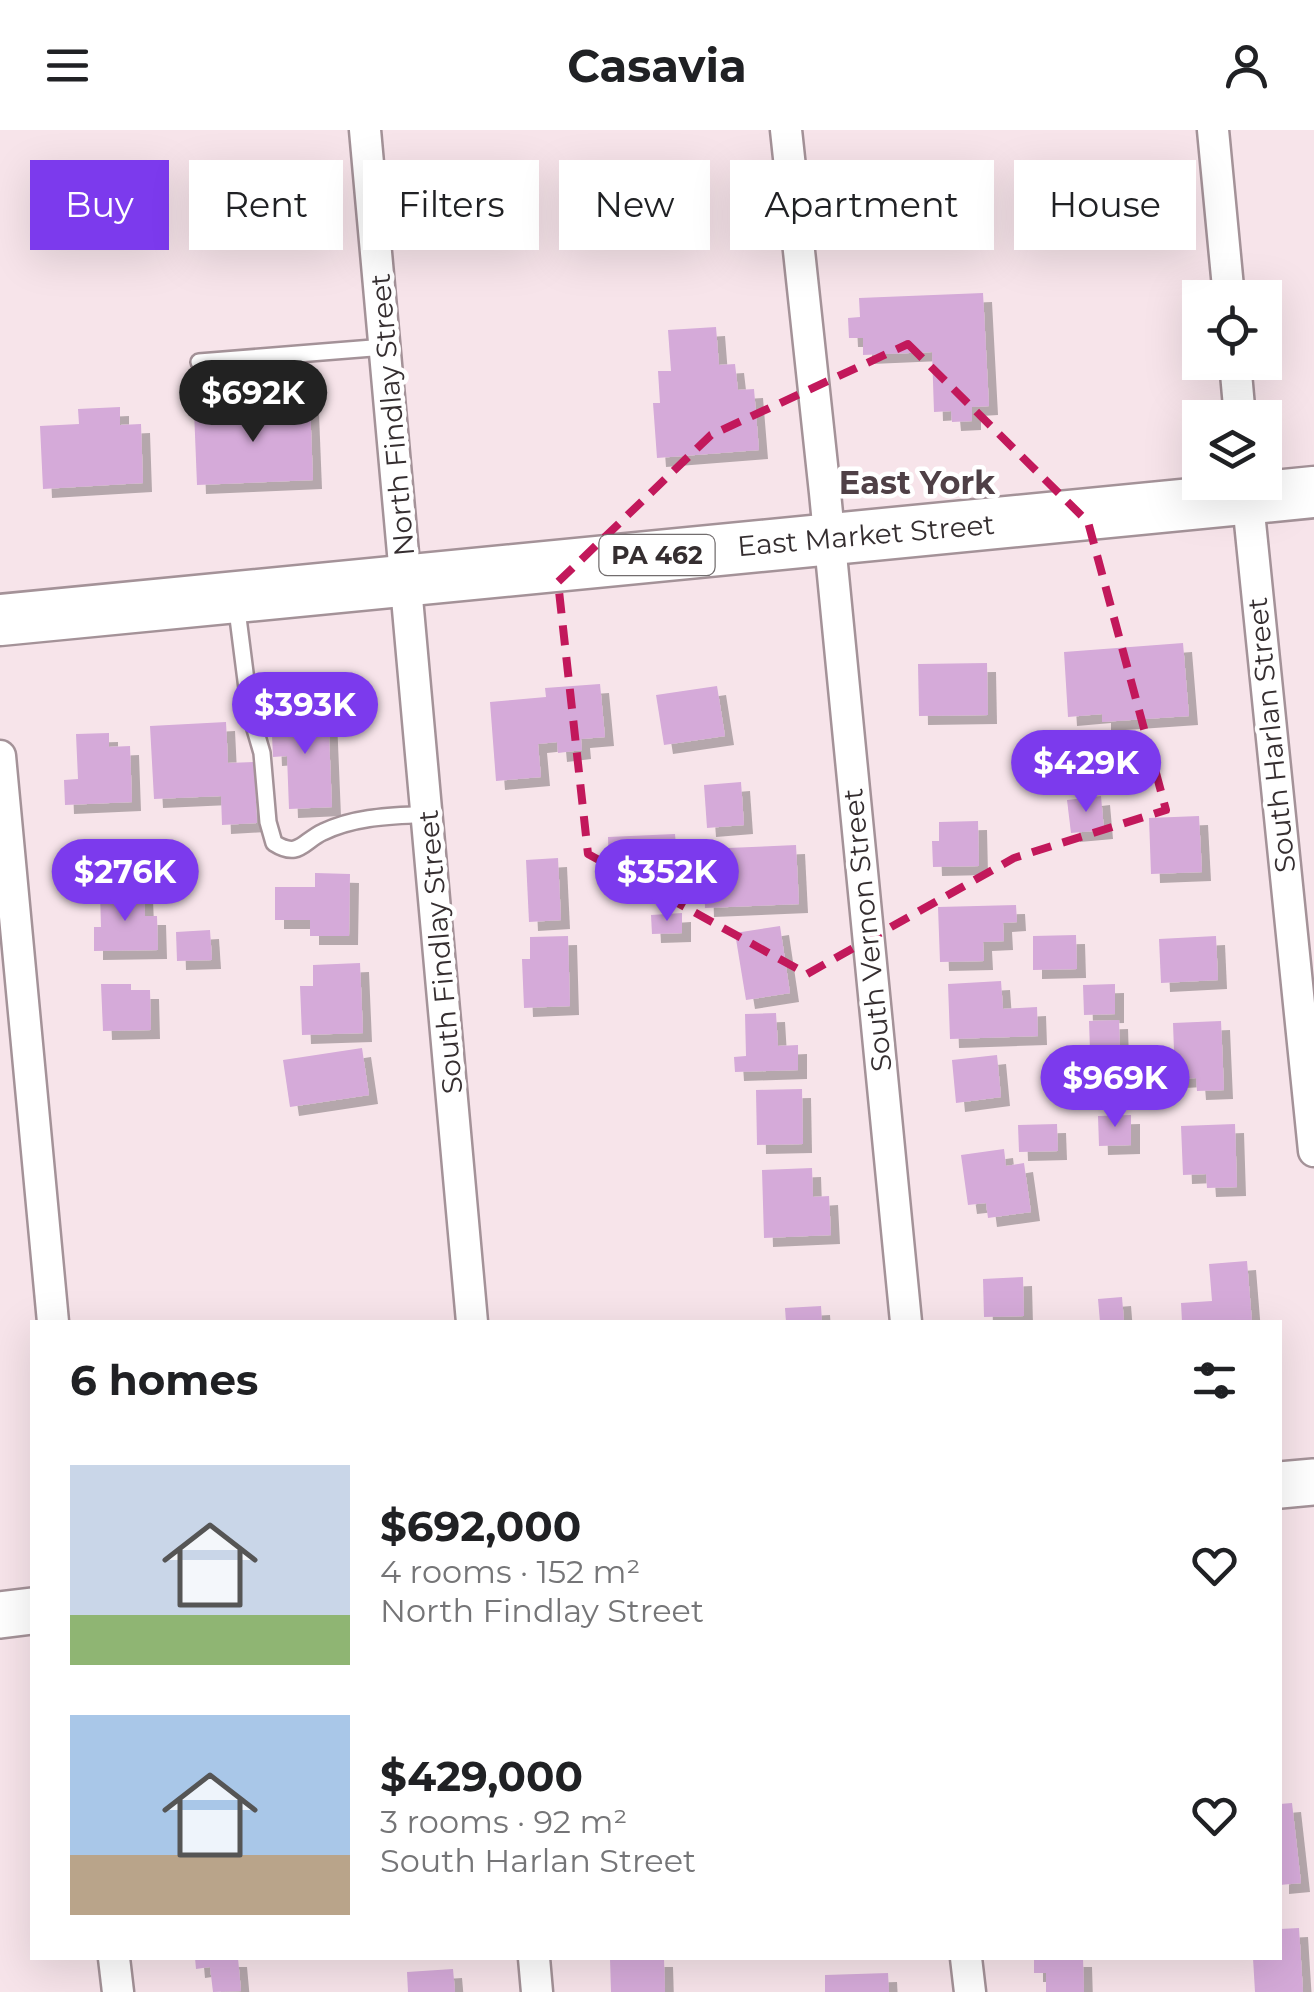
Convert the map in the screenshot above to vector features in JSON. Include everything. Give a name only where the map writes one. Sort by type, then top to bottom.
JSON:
[{"type":"main road","name":"East Market Street","points":[[1282,492],[1314,492]]},
{"type":"main road","name":"East Market Street","points":[[0,620],[829,538],[1182,498]]},
{"type":"street","name":"North Findlay Street","points":[[365,130],[407,581]]},
{"type":"street","name":"South Vernon Street","points":[[786,130],[906,1320]]},
{"type":"street","points":[[1213,130],[1227,280]]},
{"type":"street","name":"South Harlan Street","points":[[1248,500],[1314,1151]]},
{"type":"street","name":"South Findlay Street","points":[[407,581],[472,1320]]},
{"type":"street","points":[[0,756],[53,1320]]},
{"type":"street","points":[[1282,1485],[1314,1482]]},
{"type":"street","points":[[0,1615],[30,1611]]},
{"type":"street","points":[[114,1960],[118,1992]]},
{"type":"street","points":[[534,1960],[538,1992]]},
{"type":"street","points":[[966,1960],[970,1992]]},
{"type":"lane","points":[[199,362],[385,347]]},
{"type":"lane","points":[[236,598],[250,712],[262,753],[268,822],[274,843],[284,849],[302,848],[322,832],[362,819],[428,814]]},
{"type":"highlighted area","points":[[908,344],[1088,522],[1166,810],[1014,858],[807,974],[588,854],[558,582],[711,435]]},
{"type":"building","points":[[983,293],[989,406],[972,407],[972,421],[952,422],[951,411],[934,412],[932,352],[863,355],[863,338],[849,338],[848,318],[860,317],[859,298]]},
{"type":"building","points":[[716,327],[719,365],[735,364],[738,390],[754,389],[759,450],[657,458],[653,403],[660,403],[658,371],[671,371],[668,330]]},
{"type":"building","points":[[310,405],[313,480],[197,485],[194,410]]},
{"type":"building","points":[[120,407],[120,425],[141,424],[143,483],[43,489],[40,426],[79,424],[78,409]]},
{"type":"building","points":[[1183,643],[1189,716],[1102,722],[1102,714],[1068,717],[1064,652]]},
{"type":"building","points":[[987,663],[988,715],[919,716],[918,664]]},
{"type":"building","points":[[600,684],[605,737],[581,739],[582,750],[558,753],[557,742],[538,744],[541,777],[496,781],[490,702],[546,697],[545,688]]},
{"type":"building","points":[[717,686],[725,736],[664,745],[656,695]]},
{"type":"building","points":[[328,711],[332,807],[289,809],[287,756],[273,757],[271,713]]},
{"type":"building","points":[[226,722],[228,763],[254,762],[257,823],[222,825],[221,796],[154,799],[150,726]]},
{"type":"building","points":[[109,733],[109,747],[130,746],[132,802],[65,805],[64,780],[78,779],[76,734]]},
{"type":"building","points":[[741,782],[744,825],[707,828],[704,785]]},
{"type":"building","points":[[1101,796],[1104,830],[1071,833],[1067,800]]},
{"type":"building","points":[[1199,816],[1202,872],[1151,874],[1149,818]]},
{"type":"building","points":[[978,821],[979,866],[933,867],[932,841],[939,841],[939,822]]},
{"type":"building","points":[[675,834],[677,856],[645,857],[646,869],[609,871],[608,837]]},
{"type":"building","points":[[796,845],[799,904],[705,908],[703,849]]},
{"type":"building","points":[[558,858],[561,920],[529,922],[526,860]]},
{"type":"building","points":[[315,873],[350,874],[349,936],[310,936],[310,920],[275,920],[275,887],[315,887]]},
{"type":"building","points":[[144,891],[145,916],[157,916],[158,950],[94,951],[94,927],[101,927],[100,892]]},
{"type":"building","points":[[1016,905],[1017,922],[1003,923],[1004,941],[983,942],[984,961],[940,962],[938,907]]},
{"type":"building","points":[[682,913],[682,933],[652,934],[651,915]]},
{"type":"building","points":[[780,926],[790,993],[746,1000],[735,933]]},
{"type":"building","points":[[210,930],[212,960],[177,961],[176,932]]},
{"type":"building","points":[[1076,935],[1077,969],[1033,970],[1033,936]]},
{"type":"building","points":[[568,936],[570,1006],[524,1008],[522,959],[530,959],[530,937]]},
{"type":"building","points":[[1216,936],[1218,980],[1161,983],[1159,939]]},
{"type":"building","points":[[360,963],[363,1033],[302,1035],[300,986],[313,986],[313,965]]},
{"type":"building","points":[[1001,981],[1003,1009],[1037,1007],[1038,1036],[950,1039],[948,984]]},
{"type":"building","points":[[101,984],[131,984],[131,990],[150,990],[151,1030],[103,1031]]},
{"type":"building","points":[[1115,984],[1115,1014],[1084,1015],[1083,985]]},
{"type":"building","points":[[776,1013],[778,1046],[798,1045],[798,1070],[735,1072],[734,1057],[746,1056],[745,1014]]},
{"type":"building","points":[[1119,1020],[1120,1050],[1090,1051],[1089,1021]]},
{"type":"building","points":[[1221,1021],[1224,1090],[1197,1091],[1196,1078],[1175,1079],[1173,1023]]},
{"type":"building","points":[[362,1048],[369,1095],[290,1107],[283,1060]]},
{"type":"building","points":[[997,1055],[1001,1097],[956,1103],[952,1060]]},
{"type":"building","points":[[802,1089],[803,1144],[757,1145],[756,1090]]},
{"type":"building","points":[[1131,1115],[1131,1145],[1099,1146],[1098,1116]]},
{"type":"building","points":[[1057,1124],[1058,1151],[1019,1152],[1018,1125]]},
{"type":"building","points":[[1235,1124],[1237,1187],[1207,1188],[1206,1174],[1183,1175],[1181,1126]]},
{"type":"building","points":[[1004,1149],[1006,1166],[1024,1163],[1031,1212],[988,1218],[986,1203],[968,1205],[961,1155]]},
{"type":"building","points":[[812,1168],[813,1197],[829,1196],[831,1235],[764,1238],[762,1170]]},
{"type":"building","points":[[1247,1261],[1252,1320],[1182,1320],[1181,1303],[1212,1301],[1209,1264]]},
{"type":"building","points":[[1023,1277],[1024,1316],[984,1317],[983,1279]]},
{"type":"building","points":[[1122,1297],[1124,1320],[1100,1320],[1098,1299]]},
{"type":"building","points":[[821,1306],[822,1320],[786,1320],[785,1308]]},
{"type":"building","points":[[1292,1803],[1301,1883],[1282,1885],[1282,1804]]},
{"type":"building","points":[[1299,1928],[1303,1992],[1255,1992],[1253,1960],[1282,1960],[1282,1929]]},
{"type":"building","points":[[195,1960],[238,1960],[241,1991],[213,1992],[210,1967],[196,1969]]},
{"type":"building","points":[[610,1960],[664,1960],[665,1992],[611,1992]]},
{"type":"building","points":[[1034,1960],[1083,1960],[1084,1992],[1046,1992],[1046,1973],[1034,1973]]},
{"type":"building","points":[[453,1969],[455,1992],[408,1992],[407,1972]]},
{"type":"building","points":[[888,1973],[889,1992],[825,1992],[825,1975]]},
{"type":"district","name":"East York","points":[[917,483]]}]
